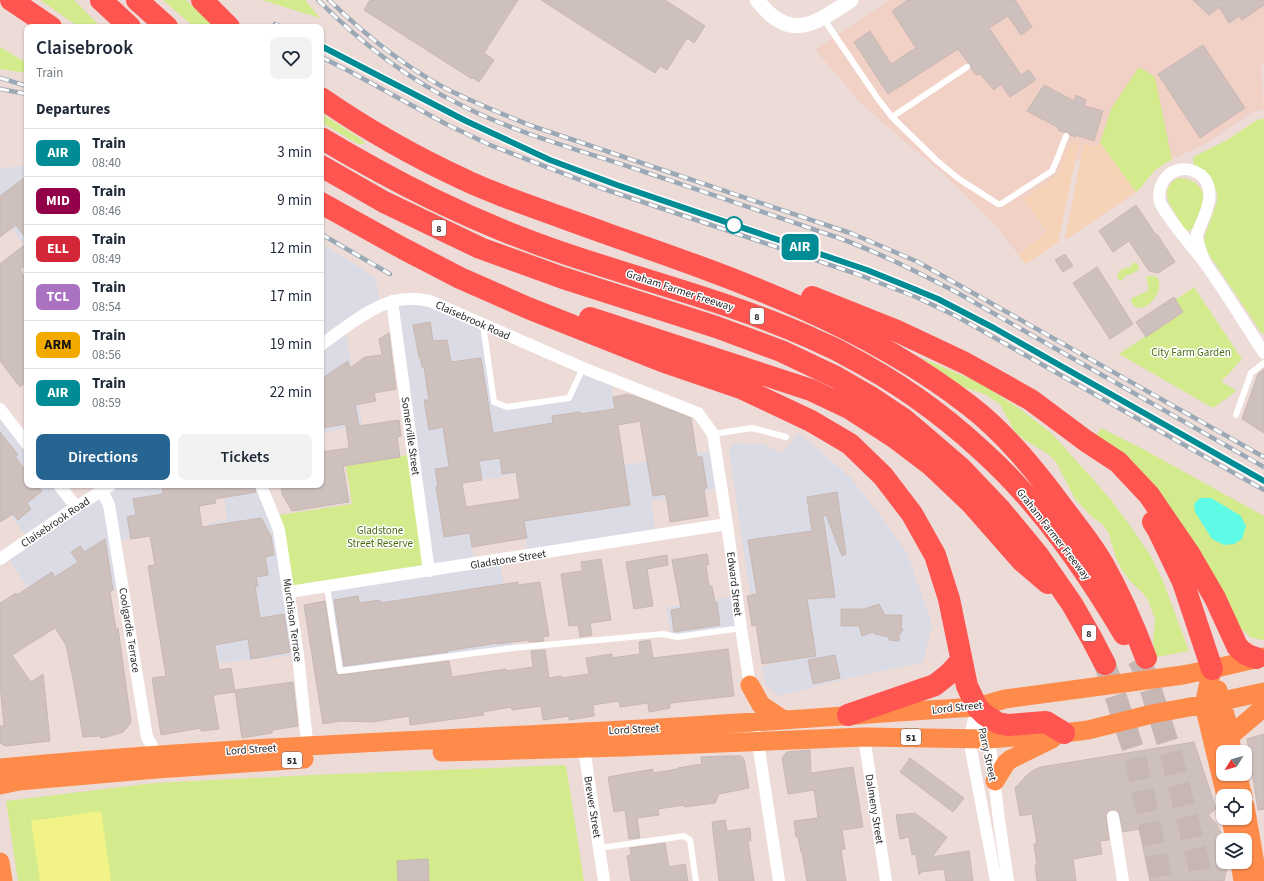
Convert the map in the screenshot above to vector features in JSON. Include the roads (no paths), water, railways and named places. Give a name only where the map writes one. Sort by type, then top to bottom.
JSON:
[{"type":"highway","points":[[11,0],[47,24]]},
{"type":"highway","points":[[101,0],[127,24]]},
{"type":"highway","points":[[137,0],[164,24]]},
{"type":"highway","points":[[202,0],[227,24]]},
{"type":"highway","points":[[0,10],[24,26]]},
{"type":"highway","points":[[324,100],[345,115],[404,150],[466,181],[535,208],[669,255],[810,296],[897,332],[965,363],[1031,400],[1086,441],[1118,462],[1149,495],[1190,555],[1215,598],[1240,651],[1245,654],[1260,657]]},
{"type":"highway","name":"Graham Farmer Freeway","points":[[324,140],[407,187],[492,227],[550,248],[711,299],[788,328],[845,354],[894,383],[941,416],[982,450],[1019,488],[1072,554],[1142,659],[1135,628],[1102,563],[1088,542],[1038,475],[994,427],[972,407],[900,357],[824,318],[804,308],[669,255]]},
{"type":"highway","name":"8","points":[[324,168],[384,202],[480,248],[563,278],[716,327],[781,351],[836,377],[862,392],[905,420],[961,468],[1000,509],[1038,555],[1072,604],[1105,664]]},
{"type":"highway","points":[[324,205],[460,278],[528,308],[662,361],[741,388],[811,421],[850,444],[883,476],[912,514],[935,555],[949,599],[967,686],[977,707],[985,715],[998,723],[1008,725],[1046,722],[1064,733]]},
{"type":"highway","points":[[404,249],[510,290],[595,320],[811,390],[849,408],[894,437],[931,465],[971,503],[1022,561],[1072,604]]},
{"type":"highway","points":[[1086,441],[1124,481],[1158,530],[1183,582],[1212,669]]},
{"type":"highway","points":[[848,715],[935,685],[950,673],[961,661]]},
{"type":"main road","name":"Lord Street","points":[[583,740],[782,719],[977,707],[1005,699],[1182,675],[1260,657]]},
{"type":"main road","points":[[1212,669],[1213,703],[1225,789]]},
{"type":"main road","points":[[750,685],[761,705],[782,719]]},
{"type":"main road","name":"Lord Street","points":[[0,768],[157,762],[309,752],[583,740],[758,741],[864,736],[978,739],[1088,730],[1152,714],[1264,692]]},
{"type":"main road","points":[[1213,703],[1231,744],[1264,707]]},
{"type":"main road","points":[[995,781],[1006,763],[1011,759],[1064,733]]},
{"type":"main road","name":"Lord Street","points":[[0,785],[19,781],[157,762]]},
{"type":"main road","points":[[1248,825],[1258,881]]},
{"type":"main road","points":[[0,862],[3,881]]},
{"type":"main road","points":[[1241,869],[1243,881]]},
{"type":"street","points":[[757,0],[765,11],[774,18],[794,26],[814,23],[851,0]]},
{"type":"street","points":[[1206,265],[1197,243],[1197,234],[1210,198],[1208,185],[1204,178],[1197,172],[1185,169],[1176,171],[1169,175],[1161,185],[1159,194],[1160,203],[1176,228],[1206,265],[1264,353]]},
{"type":"street","name":"Claisebrook Road","points":[[324,343],[373,309],[408,298],[430,301],[583,368]]},
{"type":"street","name":"Somerville Street","points":[[392,302],[429,571]]},
{"type":"street","name":"Edward Street","points":[[583,368],[698,413],[713,434],[779,881]]},
{"type":"street","points":[[0,409],[24,440]]},
{"type":"street","points":[[61,488],[76,507]]},
{"type":"street","name":"Claisebrook Road","points":[[0,559],[106,488]]},
{"type":"street","name":"Coolgardie Terrace","points":[[106,488],[147,737],[157,762]]},
{"type":"street","name":"Murchison Terrace","points":[[262,488],[279,530],[298,655],[309,752]]},
{"type":"street","name":"Gladstone Street","points":[[289,592],[727,524]]},
{"type":"street","name":"Parry Street","points":[[977,707],[978,739],[996,881]]},
{"type":"street","name":"Parry Street","points":[[977,707],[978,739],[995,781],[1008,881]]},
{"type":"street","name":"Dalmeny Street","points":[[864,736],[886,881]]},
{"type":"street","name":"Brewer Street","points":[[583,740],[604,881]]},
{"type":"street","points":[[1113,817],[1123,881]]},
{"type":"lane","points":[[824,18],[878,99],[892,117],[937,161],[959,179],[998,204],[1001,204],[1052,171],[1066,136]]},
{"type":"lane","points":[[892,117],[967,67]]},
{"type":"lane","points":[[483,325],[494,402],[507,407],[569,398],[583,368]]},
{"type":"lane","points":[[1236,414],[1251,373],[1264,363]]},
{"type":"lane","points":[[713,434],[752,428],[786,437]]},
{"type":"lane","points":[[328,587],[340,671],[513,648],[663,634],[677,637],[741,628]]},
{"type":"lane","points":[[599,848],[684,836],[690,840],[696,881]]},
{"type":"water","points":[[1200,498],[1211,498],[1241,516],[1246,526],[1242,539],[1234,544],[1224,545],[1212,539],[1195,512],[1194,504]]},
{"type":"tunnel","points":[[1138,659],[1146,674],[1170,750],[1199,866],[1201,881]]},
{"type":"tunnel","points":[[1105,664],[1134,752],[1162,881]]},
{"type":"railway","points":[[318,0],[367,45],[422,84],[461,105],[505,125],[527,133],[839,238],[884,256],[956,292],[1264,467]]},
{"type":"railway","points":[[329,0],[369,36],[397,58],[427,78],[453,92],[529,125],[853,234],[918,262],[1264,457]]},
{"type":"railway","points":[[324,48],[466,121],[550,160],[617,185],[867,270],[938,299],[994,328],[1264,481]]},
{"type":"railway","points":[[324,58],[446,124],[490,145],[598,187],[854,273],[916,297],[956,316],[1264,490]]},
{"type":"railway","points":[[0,78],[24,85]]},
{"type":"railway","points":[[0,89],[24,93]]},
{"type":"railway","points":[[324,236],[390,274]]},
{"type":"train","name":"AIR","points":[[324,48],[466,121],[550,160],[617,185],[867,270],[938,299],[994,328],[1264,481]]},
{"type":"park label","name":"City Farm Garden","points":[[1191,352]]},
{"type":"park label","name":"Gladstone Street Reserve","points":[[380,536]]}]
